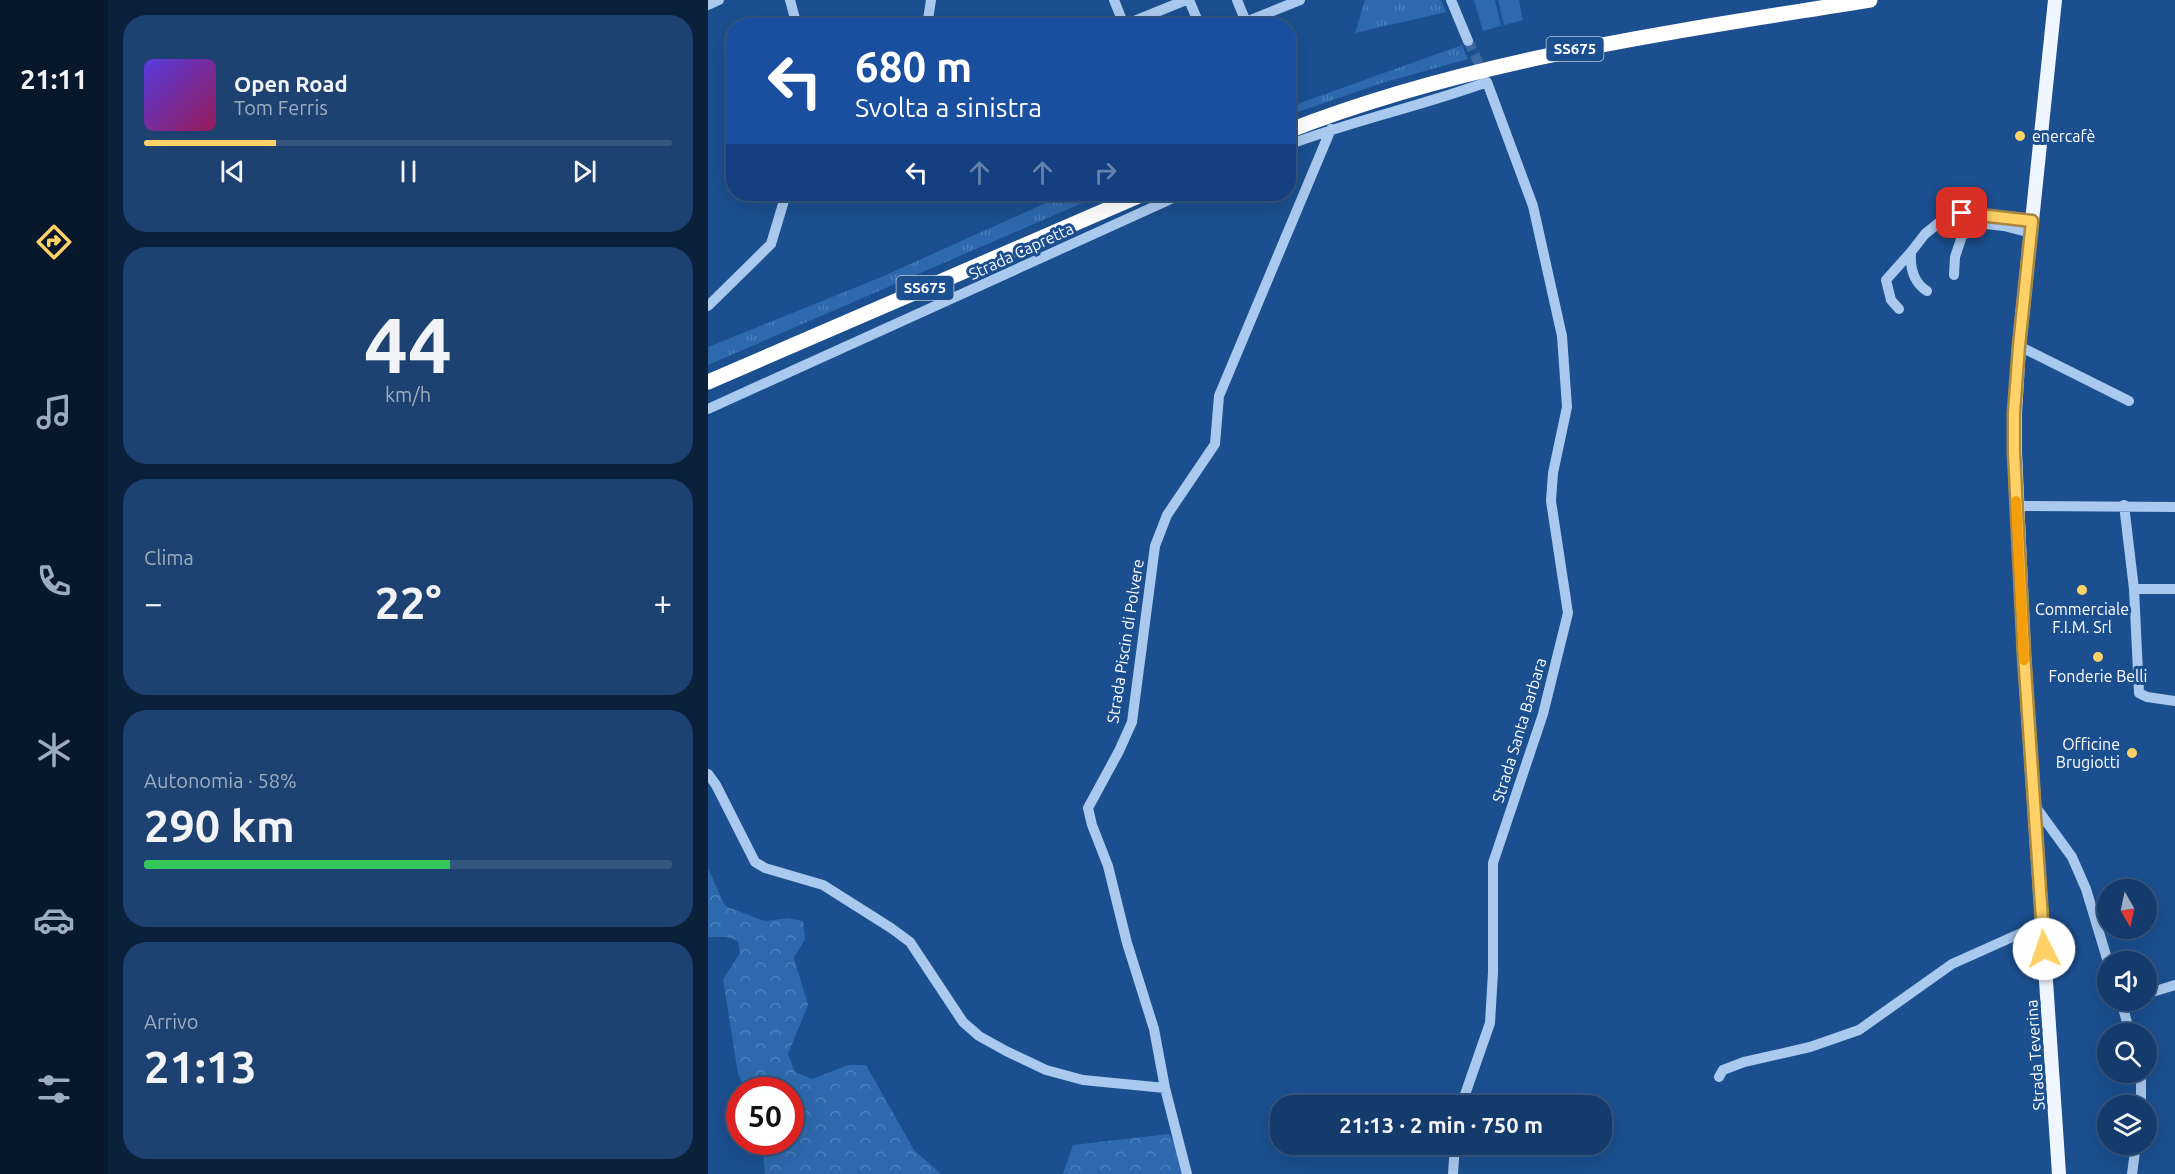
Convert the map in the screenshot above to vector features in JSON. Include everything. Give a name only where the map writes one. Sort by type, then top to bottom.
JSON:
[{"type":"highway","name":"SS675","points":[[1296,119],[1354,97],[1509,54],[1607,34],[1813,0]]},
{"type":"highway","name":"SS675","points":[[1296,128],[1397,93],[1501,64],[1610,42],[1869,0]]},
{"type":"highway","name":"SS675","points":[[708,372],[1105,201]]},
{"type":"highway","name":"SS675","points":[[708,382],[1127,201]]},
{"type":"main road","name":"Strada Teverina","points":[[2055,0],[2014,413],[2016,506],[2024,654],[2059,1174]]},
{"type":"street","points":[[708,6],[719,0]]},
{"type":"street","points":[[790,0],[795,18]]},
{"type":"street","points":[[928,18],[931,0]]},
{"type":"street","points":[[1114,0],[1120,18]]},
{"type":"street","points":[[1141,18],[1188,0],[1196,18]]},
{"type":"street","points":[[1237,0],[1244,18]]},
{"type":"street","points":[[1256,18],[1300,0]]},
{"type":"street","points":[[1451,0],[1468,41]]},
{"type":"street","name":"Strada Santa Barbara","points":[[1331,129],[1440,99],[1487,82],[1533,206],[1562,336],[1567,407],[1553,473],[1551,501],[1568,613],[1543,714],[1493,863],[1490,1023],[1465,1095]]},
{"type":"street","points":[[1296,142],[1331,129]]},
{"type":"street","name":"Strada Piscin di Polvere","points":[[1187,1174],[1165,1088],[1154,1029],[1127,943],[1108,866],[1088,808],[1119,751],[1131,722],[1155,546],[1167,515],[1215,444],[1220,396],[1331,129]]},
{"type":"street","points":[[708,306],[771,244],[784,201]]},
{"type":"street","name":"Strada Capretta","points":[[708,409],[1167,201]]},
{"type":"street","points":[[1899,309],[1891,300],[1886,280],[1925,234],[1941,221],[1962,213],[2031,227]]},
{"type":"street","points":[[1954,276],[1955,257],[1962,236],[1978,223],[2031,227]]},
{"type":"street","points":[[1911,252],[1910,268],[1921,287],[1927,291]]},
{"type":"street","points":[[2019,346],[2129,400]]},
{"type":"street","points":[[2124,505],[2134,590],[2139,693],[2147,697],[2175,701]]},
{"type":"street","points":[[2016,506],[2175,507]]},
{"type":"street","points":[[2134,590],[2175,589]]},
{"type":"street","points":[[708,774],[716,785],[755,861],[765,868],[824,885],[910,942],[963,1022],[979,1036],[1046,1070],[1083,1080],[1165,1088]]},
{"type":"street","points":[[2035,806],[2072,857],[2086,889],[2106,951]]},
{"type":"street","points":[[1719,1077],[1723,1070],[1744,1062],[1810,1047],[1859,1030],[1952,964],[2028,930],[2043,926]]},
{"type":"street","points":[[2157,991],[2175,986]]},
{"type":"street","points":[[1453,1174],[1454,1155]]},
{"type":"street","points":[[2132,1174],[2135,1155]]},
{"type":"green space","points":[[1365,0],[1441,0],[1446,12],[1355,33]]},
{"type":"green space","points":[[1474,0],[1495,0],[1501,26],[1483,31]]},
{"type":"green space","points":[[1498,0],[1519,0],[1523,20],[1504,25]]},
{"type":"green space","points":[[1462,45],[1468,59],[1385,82],[1296,113],[1296,104]]},
{"type":"green space","points":[[1050,201],[1087,201],[708,365],[708,347],[879,278]]},
{"type":"green space","points":[[708,868],[725,906],[765,921],[788,918],[803,921],[805,939],[794,958],[808,1005],[788,1054],[795,1072],[812,1079],[848,1065],[866,1065],[914,1150],[941,1174],[765,1174],[763,1155],[804,1155],[804,1077],[739,1077],[723,979],[740,953],[738,941],[727,937],[708,937]]},
{"type":"green space","points":[[1169,1134],[1177,1146],[1184,1174],[1063,1174],[1073,1145]]},
{"type":"tunnel","points":[[1468,41],[1485,76]]},
{"type":"slow traffic","points":[[2016,501],[2024,660]]},
{"type":"place","name":"enercafè","points":[[2020,136]]},
{"type":"place","name":"Commerciale F.I.M. Srl","points":[[2082,590]]},
{"type":"place","name":"Fonderie Belli","points":[[2098,657]]},
{"type":"place","name":"Officine Brugiotti","points":[[2132,753]]},
{"type":"route","points":[[1962,213],[2032,221],[2019,346],[2014,413],[2014,452],[2024,654],[2044,949]]}]
